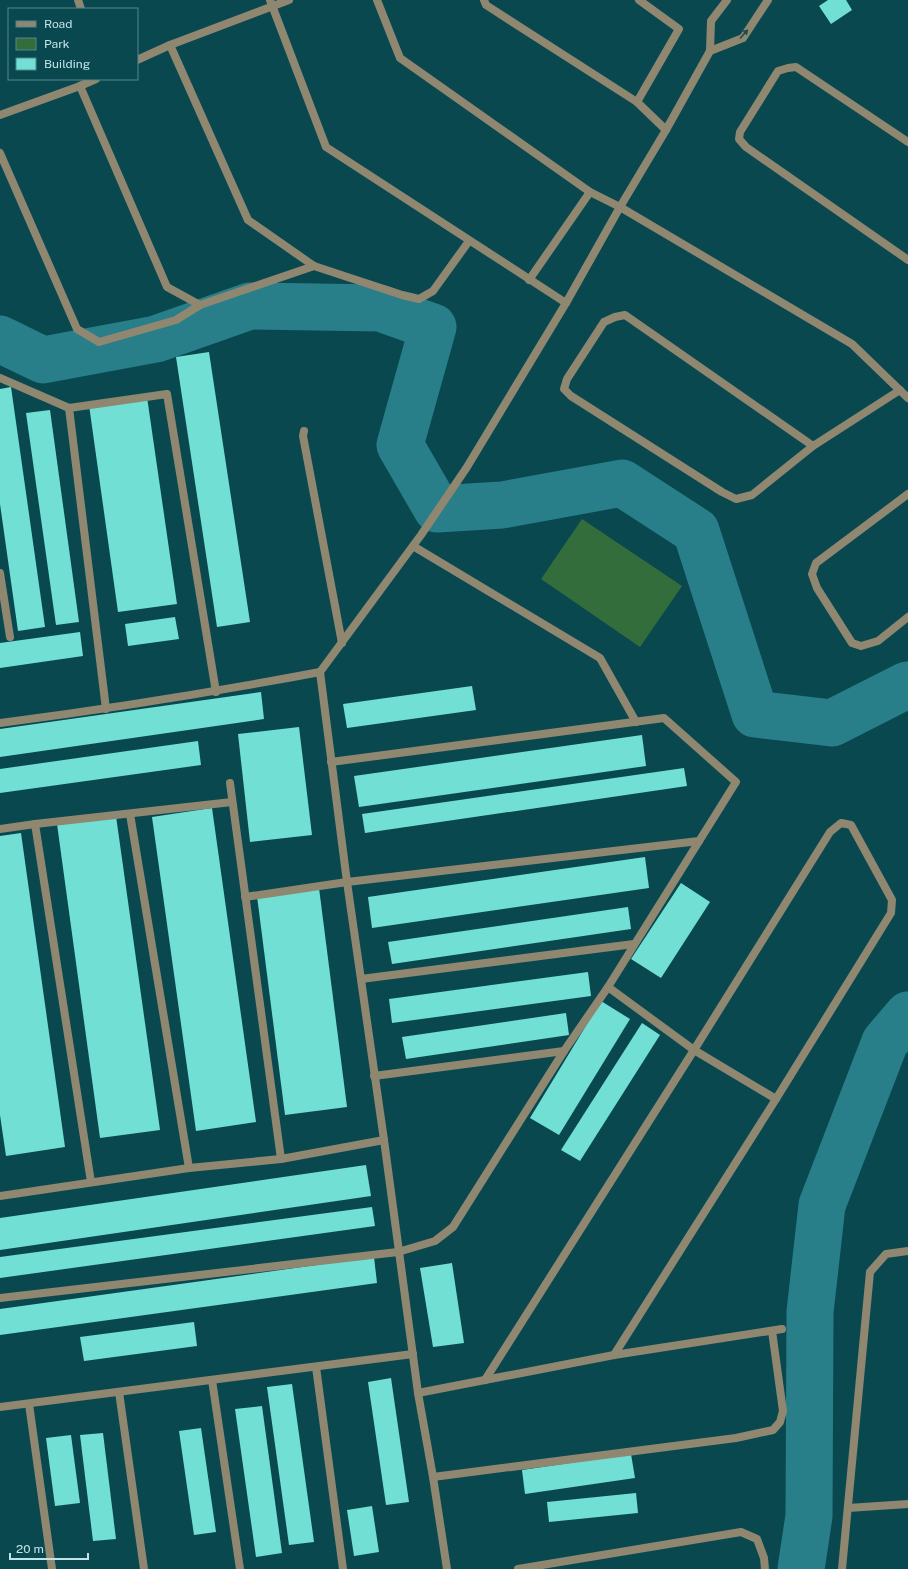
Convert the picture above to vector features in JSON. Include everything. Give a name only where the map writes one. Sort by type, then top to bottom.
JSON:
[{"type":"street","points":[[138,60],[271,3],[289,0]]},
{"type":"street","points":[[377,0],[400,58],[590,192],[620,207],[852,344],[908,398]]},
{"type":"street","points":[[484,0],[486,5],[637,102],[666,130]]},
{"type":"street","points":[[637,102],[679,29],[639,0]]},
{"type":"street","points":[[0,723],[106,709],[216,692],[320,672],[421,535],[467,467],[566,303],[710,51],[711,21],[727,0]]},
{"type":"street","points":[[710,51],[743,38],[768,0]]},
{"type":"street","points":[[271,3],[326,148],[566,303]]},
{"type":"street","points":[[170,45],[248,220],[314,266],[402,295],[419,299],[433,290],[469,241]]},
{"type":"street","points":[[908,142],[796,67],[778,71],[740,132],[739,139],[746,147],[908,260]]},
{"type":"street","points":[[0,115],[94,80]]},
{"type":"street","points":[[80,86],[167,287],[200,305]]},
{"type":"street","points":[[0,153],[77,329],[99,342],[176,320],[200,305],[314,266]]},
{"type":"street","points":[[529,280],[590,192]]},
{"type":"street","points":[[813,446],[625,316],[615,317],[604,322],[567,378],[564,389],[571,396],[696,476],[736,499],[752,494],[813,446],[900,390]]},
{"type":"street","points":[[0,378],[69,408],[167,394],[216,692]]},
{"type":"street","points":[[69,408],[106,709]]},
{"type":"street","points":[[304,431],[303,436],[342,643]]},
{"type":"street","points":[[908,494],[816,563],[812,574],[817,588],[852,643],[861,646],[878,641],[908,617]]},
{"type":"street","points":[[413,546],[600,658],[636,722]]},
{"type":"street","points":[[0,573],[2,599],[10,637]]},
{"type":"street","points":[[320,672],[347,882],[384,1140],[398,1252],[418,1393],[447,1569]]},
{"type":"street","points":[[0,1298],[398,1252],[435,1241],[453,1227],[564,1051],[608,987],[736,782],[664,718],[331,762]]},
{"type":"street","points":[[230,783],[281,1159]]},
{"type":"street","points":[[0,829],[232,802]]},
{"type":"street","points":[[130,814],[189,1168]]},
{"type":"street","points":[[485,1380],[830,832],[841,823],[851,825],[892,900],[891,913],[776,1099],[614,1355]]},
{"type":"street","points":[[35,824],[91,1182]]},
{"type":"street","points":[[245,897],[347,882],[698,841]]},
{"type":"street","points":[[361,979],[634,944]]},
{"type":"street","points":[[608,987],[694,1050],[776,1099]]},
{"type":"street","points":[[374,1076],[564,1051]]},
{"type":"street","points":[[0,1196],[189,1168],[281,1159],[384,1140]]},
{"type":"street","points":[[842,1569],[870,1272],[886,1254],[908,1251]]},
{"type":"street","points":[[418,1393],[614,1355],[782,1329]]},
{"type":"street","points":[[433,1477],[736,1438],[773,1430],[780,1422],[783,1411],[772,1331]]},
{"type":"street","points":[[0,1407],[413,1354]]},
{"type":"street","points":[[316,1367],[343,1569]]},
{"type":"street","points":[[212,1380],[240,1569]]},
{"type":"street","points":[[119,1392],[144,1569]]},
{"type":"street","points":[[29,1404],[52,1569]]},
{"type":"street","points":[[848,1508],[908,1504]]},
{"type":"street","points":[[518,1569],[741,1532],[756,1539],[764,1558],[764,1569]]},
{"type":"green space","points":[[582,519],[682,586],[640,647],[541,579]]},
{"type":"building","points":[[828,0],[846,0],[852,10],[831,24],[819,6]]},
{"type":"building","points":[[209,352],[250,622],[217,627],[176,357]]},
{"type":"building","points":[[11,387],[45,627],[18,631],[0,504],[0,389]]},
{"type":"building","points":[[147,397],[177,604],[118,612],[89,405]]},
{"type":"building","points":[[50,410],[79,622],[56,625],[26,413]]},
{"type":"building","points":[[175,617],[179,639],[128,646],[125,624]]},
{"type":"building","points":[[80,632],[83,656],[0,668],[0,643]]},
{"type":"building","points":[[472,686],[476,710],[347,728],[343,704]]},
{"type":"building","points":[[261,692],[264,719],[0,757],[0,729]]},
{"type":"building","points":[[299,727],[312,835],[250,842],[238,734]]},
{"type":"building","points":[[642,735],[646,766],[359,807],[354,776]]},
{"type":"building","points":[[198,741],[201,765],[0,793],[0,769]]},
{"type":"building","points":[[684,768],[687,786],[365,833],[362,814]]},
{"type":"building","points":[[212,808],[256,1122],[196,1131],[152,817]]},
{"type":"building","points":[[116,816],[160,1130],[100,1138],[57,824]]},
{"type":"building","points":[[21,833],[65,1147],[6,1156],[0,1115],[0,836]]},
{"type":"building","points":[[645,857],[649,888],[372,928],[368,897]]},
{"type":"building","points":[[681,883],[710,902],[661,978],[631,959]]},
{"type":"building","points":[[319,888],[347,1107],[285,1115],[257,896]]},
{"type":"building","points":[[628,907],[631,929],[392,964],[388,942]]},
{"type":"building","points":[[588,972],[591,996],[392,1023],[389,999]]},
{"type":"building","points":[[601,1001],[630,1019],[559,1135],[530,1118]]},
{"type":"building","points":[[566,1013],[569,1035],[406,1059],[402,1037]]},
{"type":"building","points":[[642,1023],[660,1035],[580,1161],[561,1150]]},
{"type":"building","points":[[366,1165],[371,1196],[0,1250],[0,1218]]},
{"type":"building","points":[[372,1207],[375,1226],[0,1278],[0,1257]]},
{"type":"building","points":[[374,1257],[377,1283],[0,1335],[0,1309]]},
{"type":"building","points":[[452,1263],[464,1343],[433,1347],[420,1268]]},
{"type":"building","points":[[194,1322],[197,1346],[84,1361],[80,1337]]},
{"type":"building","points":[[391,1378],[409,1502],[386,1505],[368,1382]]},
{"type":"building","points":[[292,1384],[314,1542],[289,1545],[267,1387]]},
{"type":"building","points":[[262,1406],[282,1553],[256,1557],[235,1409]]},
{"type":"building","points":[[201,1428],[216,1532],[194,1535],[179,1431]]},
{"type":"building","points":[[103,1433],[116,1539],[93,1541],[80,1435]]},
{"type":"building","points":[[71,1435],[80,1503],[55,1506],[46,1438]]},
{"type":"building","points":[[631,1454],[635,1478],[525,1494],[522,1470]]},
{"type":"building","points":[[636,1493],[638,1513],[549,1522],[547,1502]]},
{"type":"building","points":[[372,1506],[379,1552],[354,1556],[347,1510]]},
{"type":"waterway","points":[[0,339],[43,360],[156,339],[250,306],[380,308],[433,327],[400,445],[437,509],[502,505],[622,483],[696,531],[755,714],[832,723],[908,685]]},
{"type":"waterway","points":[[801,1569],[809,1516],[810,1312],[822,1205],[885,1042],[908,1015]]}]
